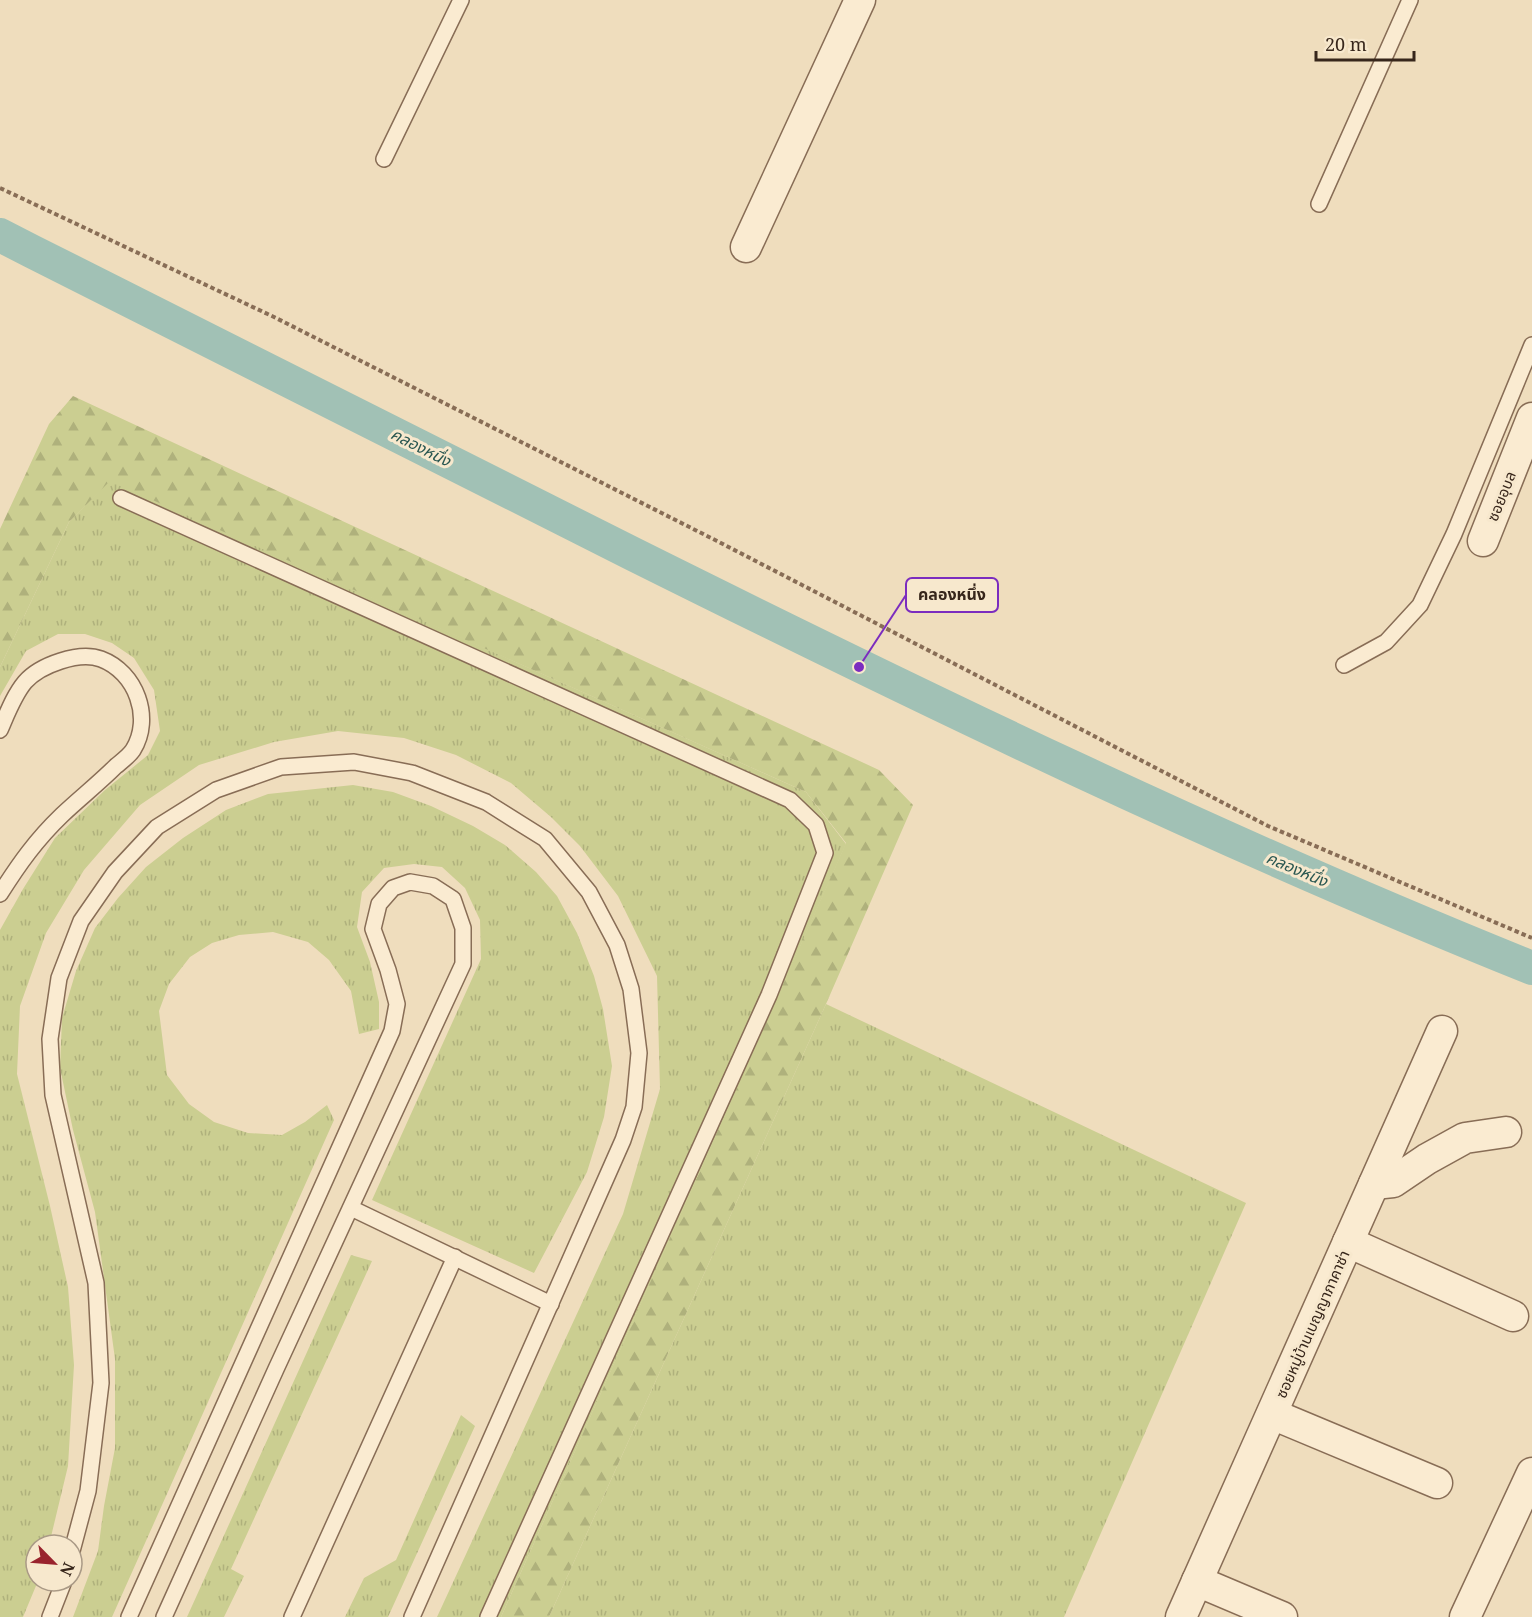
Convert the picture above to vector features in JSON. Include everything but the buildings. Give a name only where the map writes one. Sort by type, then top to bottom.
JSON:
[{"type":"street","points":[[746,247],[860,0]]},
{"type":"street","name":"ซอยอุบล","points":[[1483,541],[1532,418]]},
{"type":"street","name":"ซอยหมู่บ้านเบญญาภาคาซ่า","points":[[1181,1617],[1442,1031]]},
{"type":"street","points":[[1374,1184],[1393,1182],[1427,1159],[1465,1138],[1506,1132]]},
{"type":"street","points":[[1348,1242],[1513,1316]]},
{"type":"street","points":[[1272,1414],[1437,1483]]},
{"type":"street","points":[[1465,1617],[1521,1526],[1532,1473]]},
{"type":"street","points":[[1197,1581],[1282,1617]]},
{"type":"lane","points":[[384,159],[461,0]]},
{"type":"lane","points":[[1319,204],[1410,0]]},
{"type":"lane","points":[[1344,665],[1386,642],[1420,605],[1454,534],[1532,345]]},
{"type":"lane","points":[[121,498],[790,800],[816,825],[825,853],[769,995],[488,1617]]},
{"type":"lane","points":[[0,730],[10,707],[26,681],[46,667],[75,657],[100,658],[120,670],[138,694],[143,722],[133,750],[62,815],[26,852],[0,894]]},
{"type":"lane","points":[[77,1533],[88,1491],[101,1383],[96,1283],[53,1095],[50,1039],[59,978],[81,921],[115,872],[157,826],[216,790],[281,767],[354,762],[412,773],[486,802],[545,839],[589,892],[617,945],[632,989],[639,1053],[634,1107],[623,1140],[412,1617]]},
{"type":"lane","points":[[129,1617],[392,1031],[397,1004],[373,929],[379,904],[393,888],[410,882],[433,886],[453,898],[463,928],[463,964],[164,1617]]},
{"type":"lane","points":[[351,1208],[551,1304]]},
{"type":"lane","points":[[292,1617],[455,1257]]},
{"type":"lane","points":[[50,1617],[59,1593]]},
{"type":"path","points":[[0,188],[285,323],[728,546],[1268,826],[1532,938]]},
{"type":"green space","points":[[73,396],[879,770],[913,805],[826,1004],[549,1617],[501,1617],[846,843],[806,792],[110,481],[69,522],[0,667],[0,529],[49,424]]},
{"type":"green space","points":[[110,480],[806,792],[846,844],[501,1617],[437,1617],[623,1214],[660,1089],[657,976],[618,896],[580,846],[551,817],[511,783],[456,755],[404,738],[338,731],[274,742],[199,765],[140,805],[84,870],[46,933],[20,1006],[17,1074],[68,1287],[74,1365],[68,1466],[52,1533],[24,1533],[24,1593],[33,1593],[23,1617],[0,1617],[0,930],[55,838],[105,790],[148,755],[160,731],[154,690],[134,658],[112,643],[85,634],[58,634],[26,651],[0,696],[0,667],[69,522]]},
{"type":"green space","points":[[353,785],[393,792],[431,806],[473,826],[505,845],[536,872],[557,896],[577,933],[594,976],[603,1009],[612,1066],[604,1117],[587,1172],[534,1273],[372,1200],[481,959],[480,920],[465,888],[442,867],[414,864],[384,868],[362,892],[357,927],[370,962],[379,1002],[379,1029],[359,1034],[351,991],[329,960],[308,942],[273,932],[239,935],[212,943],[190,957],[169,984],[159,1011],[167,1075],[189,1104],[214,1122],[248,1133],[282,1135],[305,1122],[327,1105],[334,1120],[112,1617],[73,1617],[98,1551],[115,1448],[115,1359],[95,1212],[73,1130],[60,1068],[62,1018],[76,971],[95,928],[146,867],[183,838],[226,810],[268,794]]},
{"type":"green space","points":[[826,1004],[1246,1203],[1064,1617],[549,1617]]},
{"type":"green space","points":[[351,1255],[372,1261],[231,1569],[244,1576],[224,1617],[187,1617]]},
{"type":"green space","points":[[461,1415],[475,1426],[388,1617],[345,1617],[364,1578],[396,1560]]},
{"type":"waterway","name":"คลองหนึ่ง","points":[[0,235],[474,475],[966,717],[1191,822],[1532,968]]},
{"type":"place","name":"คลองหนึ่ง","points":[[859,667]]}]
